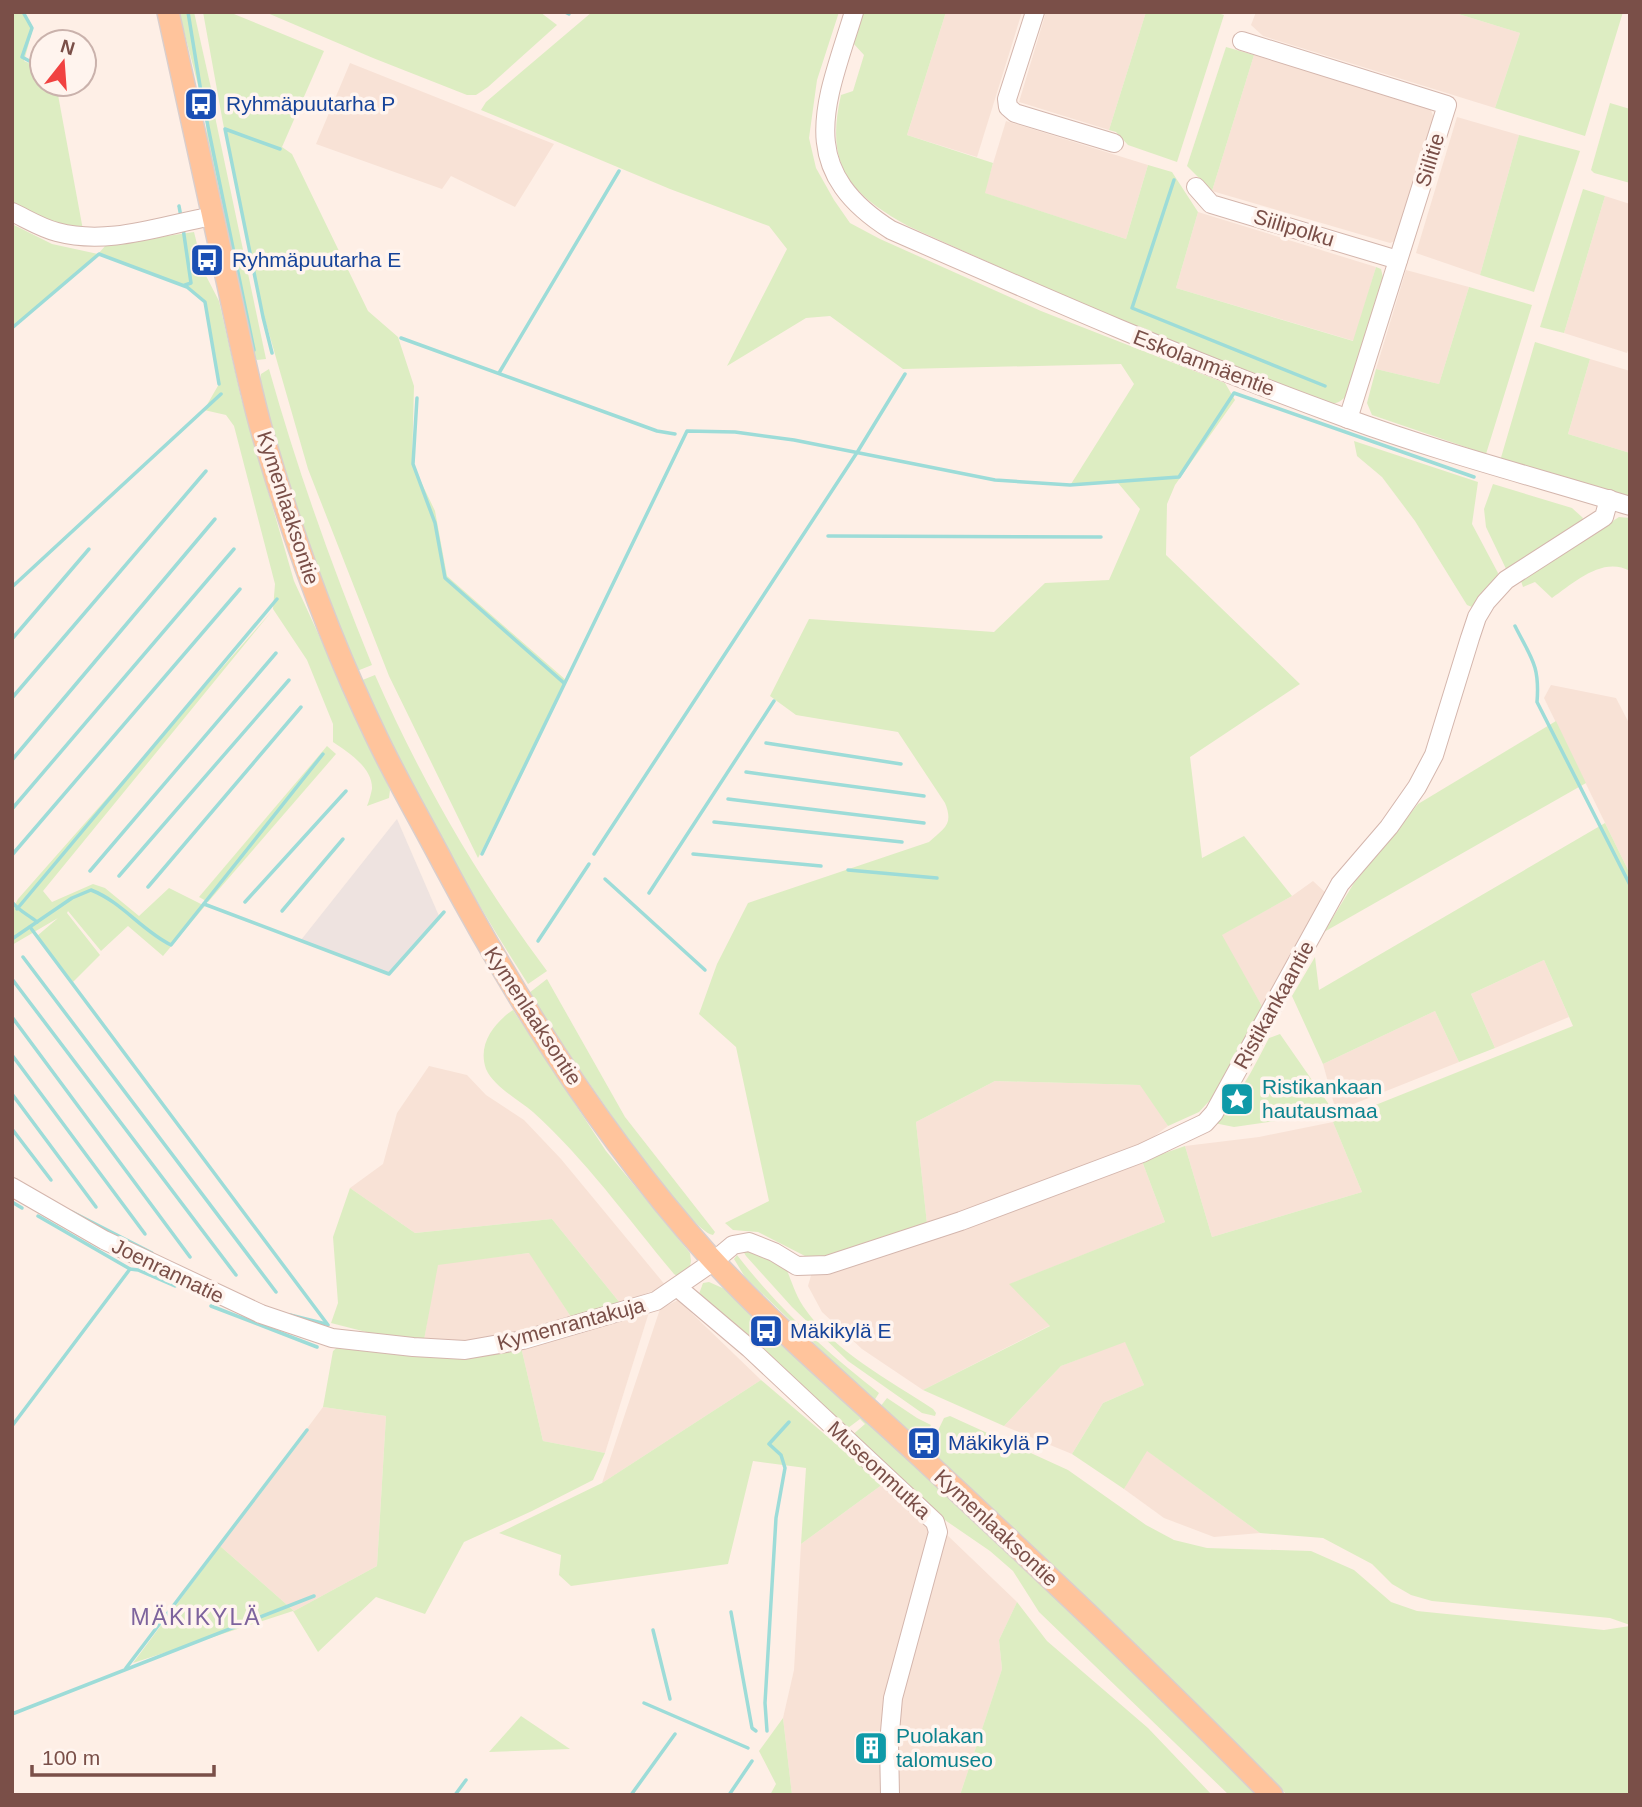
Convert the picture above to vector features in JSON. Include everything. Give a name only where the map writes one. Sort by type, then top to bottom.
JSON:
[{"type":"main road","name":"Kymenlaaksontie","points":[[168,12],[262,430],[285,505],[329,629],[378,741],[486,945],[601,1119],[654,1190],[714,1261],[781,1329],[1162,1684],[1272,1795]]},
{"type":"street","name":"Eskolanmäentie","points":[[854,12],[829,93],[825,147],[836,175],[850,198],[869,216],[891,230],[1110,327],[1348,419],[1489,466],[1630,506]]},
{"type":"street","points":[[1035,12],[1007,99],[1008,107],[1015,113],[1114,143]]},
{"type":"street","name":"Siilitie","points":[[1242,41],[1447,106],[1348,419]]},
{"type":"street","name":"Siilipolku","points":[[1196,187],[1211,204],[1398,260]]},
{"type":"street","points":[[12,212],[51,230],[87,237],[114,236],[213,216]]},
{"type":"street","name":"Ristikankaantie","points":[[714,1261],[733,1245],[749,1242],[774,1252],[797,1266],[827,1265],[987,1211],[1142,1153],[1205,1123],[1214,1113],[1340,884],[1389,827],[1423,777],[1439,743],[1477,617],[1486,603],[1506,580],[1604,517],[1609,499]]},
{"type":"street","name":"Joenrannatie","points":[[12,1187],[104,1240],[163,1269],[261,1314],[331,1338]]},
{"type":"street","name":"Kymenrantakuja","points":[[331,1338],[413,1348],[465,1350],[523,1340],[656,1301],[714,1261]]},
{"type":"street","name":"Museonmutka","points":[[677,1287],[749,1348],[936,1522],[938,1532],[893,1698],[889,1743],[890,1795]]},
{"type":"shaded area","points":[[946,12],[1022,12],[977,157],[907,135]]},
{"type":"shaded area","points":[[1046,12],[1146,12],[1109,130],[1019,102]]},
{"type":"shaded area","points":[[1256,12],[1452,12],[1520,33],[1495,108],[1263,36],[1251,25]]},
{"type":"shaded area","points":[[1254,55],[1430,108],[1434,118],[1398,240],[1390,243],[1212,191]]},
{"type":"shaded area","points":[[350,63],[554,144],[515,207],[451,176],[442,189],[316,144]]},
{"type":"shaded area","points":[[1457,117],[1519,135],[1480,275],[1416,253]]},
{"type":"shaded area","points":[[1006,121],[1148,165],[1126,239],[984,193]]},
{"type":"shaded area","points":[[1605,196],[1630,204],[1630,345],[1627,353],[1564,333]]},
{"type":"shaded area","points":[[1198,212],[1376,267],[1354,341],[1176,288]]},
{"type":"shaded area","points":[[1406,270],[1469,287],[1439,384],[1376,369]]},
{"type":"shaded area","points":[[1590,359],[1630,371],[1630,453],[1568,434]]},
{"type":"shaded area","points":[[1551,685],[1616,698],[1630,725],[1630,874],[1544,698]]},
{"type":"shaded area","points":[[397,819],[439,916],[390,974],[301,940]]},
{"type":"shaded area","points":[[1313,881],[1327,894],[1263,1008],[1221,935],[1292,896]]},
{"type":"shaded area","points":[[1544,960],[1569,1017],[1495,1048],[1471,994]]},
{"type":"shaded area","points":[[1435,1011],[1459,1062],[1336,1111],[1323,1064]]},
{"type":"shaded area","points":[[429,1066],[467,1075],[486,1095],[524,1120],[561,1159],[666,1286],[620,1303],[552,1219],[415,1233],[350,1188],[383,1164],[397,1113]]},
{"type":"shaded area","points":[[995,1081],[1141,1085],[1168,1126],[1140,1147],[927,1224],[916,1122]]},
{"type":"shaded area","points":[[1333,1122],[1362,1192],[1212,1237],[1185,1146],[1259,1137]]},
{"type":"shaded area","points":[[1142,1161],[1165,1222],[1010,1284],[1051,1325],[923,1390],[862,1349],[822,1312],[808,1286],[812,1272]]},
{"type":"shaded area","points":[[530,1253],[571,1317],[522,1333],[465,1342],[424,1340],[437,1264]]},
{"type":"shaded area","points":[[678,1300],[761,1380],[602,1483],[660,1309]]},
{"type":"shaded area","points":[[650,1309],[605,1453],[543,1441],[521,1347]]},
{"type":"shaded area","points":[[1125,1341],[1144,1385],[1103,1403],[1072,1454],[1004,1426],[1061,1366]]},
{"type":"shaded area","points":[[323,1407],[386,1416],[377,1566],[294,1611],[220,1546]]},
{"type":"shaded area","points":[[1146,1450],[1260,1533],[1214,1537],[1164,1518],[1124,1489]]},
{"type":"shaded area","points":[[883,1484],[927,1520],[930,1533],[882,1710],[884,1795],[792,1795],[783,1718],[794,1670],[801,1544]]},
{"type":"shaded area","points":[[946,1534],[1017,1602],[999,1640],[1002,1669],[960,1795],[896,1795],[899,1694]]},
{"type":"green space","points":[[12,12],[22,12],[33,28],[28,28],[28,46],[24,61],[28,63],[28,98],[59,98],[83,230],[67,228],[12,206]]},
{"type":"green space","points":[[179,12],[194,12],[213,97],[211,100],[202,100]]},
{"type":"green space","points":[[203,12],[229,12],[324,51],[282,147],[292,154],[368,311],[398,337],[414,386],[412,463],[435,511],[447,576],[567,681],[478,858],[389,676],[308,469],[264,316],[223,123]]},
{"type":"green space","points":[[265,12],[540,12],[557,25],[488,87],[476,95],[467,95]]},
{"type":"green space","points":[[592,12],[839,12],[817,80],[809,138],[816,168],[834,200],[850,223],[880,239],[1041,311],[1225,383],[1235,400],[1175,485],[1167,504],[1166,555],[1300,684],[1190,757],[1202,858],[1244,836],[1292,896],[1222,935],[1263,1008],[1212,1098],[1199,1112],[1168,1126],[1140,1085],[995,1081],[916,1122],[927,1224],[834,1256],[805,1256],[758,1232],[733,1230],[725,1223],[769,1201],[736,1047],[699,1014],[717,964],[748,903],[929,842],[946,826],[948,810],[898,732],[796,715],[770,696],[809,619],[994,632],[1045,583],[1109,580],[1140,509],[1118,483],[1071,484],[1134,384],[1121,364],[903,369],[830,316],[806,318],[727,366],[787,249],[769,226],[670,189],[481,110],[486,102]]},
{"type":"green space","points":[[863,12],[946,12],[907,135],[993,163],[985,193],[1126,239],[1148,165],[1172,172],[1198,212],[1176,288],[1353,341],[1376,267],[1381,269],[1384,282],[1348,394],[1338,402],[1325,403],[1106,315],[908,226],[870,201],[856,189],[846,174],[839,159],[836,140],[841,95],[853,91],[864,55],[853,43]]},
{"type":"green space","points":[[1146,12],[1214,12],[1224,15],[1177,162],[1128,145],[1116,132],[1109,130]]},
{"type":"green space","points":[[1452,12],[1623,12],[1585,136],[1495,108],[1520,33]]},
{"type":"green space","points":[[1226,47],[1254,55],[1212,191],[1187,166]]},
{"type":"green space","points":[[1610,103],[1630,109],[1630,183],[1591,170]]},
{"type":"green space","points":[[211,106],[266,359],[257,360],[254,356],[207,137],[205,110]]},
{"type":"green space","points":[[1519,135],[1580,151],[1534,292],[1480,275]]},
{"type":"green space","points":[[1583,189],[1605,196],[1564,333],[1540,327]]},
{"type":"green space","points":[[12,224],[52,244],[98,254],[106,245],[194,232],[204,272],[219,301],[241,398],[294,581],[390,790],[389,798],[367,806],[372,789],[368,774],[358,761],[333,742],[333,724],[307,660],[273,609],[275,584],[234,426],[226,415],[204,410],[219,384],[205,302],[187,287],[99,254],[12,328]]},
{"type":"green space","points":[[1469,287],[1532,305],[1486,454],[1372,415],[1367,403],[1376,369],[1439,384]]},
{"type":"green space","points":[[1535,342],[1590,359],[1568,434],[1630,453],[1630,500],[1500,461]]},
{"type":"green space","points":[[269,369],[316,518],[372,665],[357,671],[310,550],[263,400],[261,374]]},
{"type":"green space","points":[[1354,441],[1478,482],[1472,524],[1498,573],[1497,578],[1472,607],[1467,605],[1415,521],[1382,477],[1357,456]]},
{"type":"green space","points":[[1493,484],[1572,508],[1583,518],[1508,573],[1486,527],[1484,509]]},
{"type":"green space","points":[[1619,517],[1630,518],[1630,571],[1620,567],[1599,569],[1552,598],[1535,582],[1523,587],[1521,581]]},
{"type":"green space","points":[[272,611],[43,891],[52,902],[93,884],[105,888],[139,916],[169,888],[205,906],[163,956],[128,926],[101,951],[68,911],[100,955],[73,982],[37,936],[58,918],[12,945],[12,910],[18,899]]},
{"type":"green space","points":[[375,675],[452,828],[497,900],[547,971],[528,984],[461,873],[379,720],[360,681]]},
{"type":"green space","points":[[1556,721],[1586,783],[1324,932],[1354,883],[1418,804]]},
{"type":"green space","points":[[327,746],[336,754],[208,902],[199,897]]},
{"type":"green space","points":[[1605,823],[1630,874],[1630,1625],[1610,1618],[1432,1601],[1411,1595],[1392,1584],[1372,1564],[1323,1538],[1260,1533],[1147,1451],[1124,1489],[1072,1454],[1103,1403],[1144,1385],[1125,1342],[1061,1366],[1004,1426],[923,1390],[1050,1326],[1009,1284],[1165,1222],[1142,1161],[1185,1146],[1212,1237],[1362,1192],[1333,1122],[1573,1026],[1544,960],[1471,994],[1495,1048],[1459,1062],[1435,1011],[1323,1064],[1292,996],[1315,957],[1319,990]]},
{"type":"green space","points":[[547,979],[625,1117],[715,1232],[713,1235],[698,1225],[648,1166],[529,993]]},
{"type":"green space","points":[[513,1010],[606,1151],[690,1253],[689,1272],[680,1278],[571,1150],[533,1112],[490,1076],[484,1060],[486,1043],[494,1027]]},
{"type":"green space","points":[[1280,1034],[1330,1106],[1329,1113],[1234,1127],[1214,1123],[1240,1090],[1269,1038]]},
{"type":"green space","points":[[350,1188],[415,1233],[552,1219],[620,1303],[571,1317],[529,1253],[438,1265],[424,1340],[378,1335],[331,1323],[338,1303],[333,1237]]},
{"type":"green space","points":[[748,1248],[785,1266],[803,1306],[830,1337],[863,1364],[933,1409],[935,1416],[922,1413],[848,1361],[792,1307],[746,1256],[743,1251]]},
{"type":"green space","points":[[737,1255],[769,1293],[804,1328],[840,1362],[879,1393],[874,1401],[745,1277],[734,1259]]},
{"type":"green space","points":[[709,1282],[727,1290],[763,1329],[748,1343],[699,1294],[703,1283]]},
{"type":"green space","points":[[768,1335],[830,1385],[1104,1641],[1259,1795],[1229,1795],[1039,1612],[1013,1571],[990,1551],[939,1516],[850,1437],[865,1424],[860,1419],[844,1431],[756,1346]]},
{"type":"green space","points":[[340,1345],[471,1358],[521,1347],[543,1441],[605,1453],[593,1480],[464,1542],[425,1614],[376,1597],[318,1652],[293,1611],[133,1663],[220,1546],[294,1611],[377,1566],[386,1416],[323,1407],[333,1351]]},
{"type":"green space","points":[[761,1380],[883,1484],[801,1544],[806,1468],[753,1461],[728,1564],[571,1586],[559,1575],[561,1555],[499,1533],[602,1483]]},
{"type":"green space","points":[[887,1398],[931,1425],[927,1433],[919,1438],[880,1407]]},
{"type":"green space","points":[[950,1416],[1068,1470],[1146,1525],[1174,1540],[1207,1548],[1311,1551],[1354,1570],[1391,1602],[1417,1611],[1604,1630],[1630,1626],[1630,1795],[1287,1795],[1115,1624],[951,1472],[930,1447],[944,1418]]},
{"type":"green space","points":[[1017,1602],[1047,1641],[1148,1728],[1212,1795],[960,1795],[1002,1669],[999,1640]]},
{"type":"green space","points":[[521,1716],[570,1749],[489,1752]]},
{"type":"green space","points":[[783,1718],[792,1795],[770,1795],[776,1784],[759,1751]]},
{"type":"waterway","points":[[23,12],[32,28]]},
{"type":"waterway","points":[[188,12],[202,98]]},
{"type":"waterway","points":[[565,12],[569,14]]},
{"type":"waterway","points":[[28,40],[22,57],[28,60]]},
{"type":"waterway","points":[[205,112],[254,350]]},
{"type":"waterway","points":[[272,353],[225,129],[280,149]]},
{"type":"waterway","points":[[499,373],[619,171]]},
{"type":"waterway","points":[[1174,180],[1132,308],[1325,386]]},
{"type":"waterway","points":[[179,206],[181,217]]},
{"type":"waterway","points":[[183,228],[191,283],[185,285]]},
{"type":"waterway","points":[[12,328],[99,254],[187,287],[205,302],[219,384]]},
{"type":"waterway","points":[[401,338],[657,431],[675,434]]},
{"type":"waterway","points":[[594,854],[858,451],[905,374]]},
{"type":"waterway","points":[[482,854],[687,431],[735,432],[794,440],[995,480],[1070,485],[1179,477],[1234,393],[1474,477]]},
{"type":"waterway","points":[[12,587],[221,394]]},
{"type":"waterway","points":[[417,398],[413,464],[435,523],[445,578],[564,683]]},
{"type":"waterway","points":[[12,698],[206,471]]},
{"type":"waterway","points":[[12,760],[215,519]]},
{"type":"waterway","points":[[828,536],[1101,537]]},
{"type":"waterway","points":[[12,639],[89,549]]},
{"type":"waterway","points":[[12,809],[234,549]]},
{"type":"waterway","points":[[12,855],[240,589]]},
{"type":"waterway","points":[[17,909],[277,599]]},
{"type":"waterway","points":[[1515,626],[1536,670],[1537,702],[1630,885]]},
{"type":"waterway","points":[[90,871],[276,653]]},
{"type":"waterway","points":[[119,876],[289,680]]},
{"type":"waterway","points":[[649,893],[774,701]]},
{"type":"waterway","points":[[148,887],[301,707]]},
{"type":"waterway","points":[[766,743],[901,764]]},
{"type":"waterway","points":[[12,939],[72,898],[91,890],[102,895],[171,945],[323,754]]},
{"type":"waterway","points":[[746,772],[924,796]]},
{"type":"waterway","points":[[245,902],[346,791]]},
{"type":"waterway","points":[[728,799],[924,823]]},
{"type":"waterway","points":[[714,822],[902,842]]},
{"type":"waterway","points":[[282,911],[343,839]]},
{"type":"waterway","points":[[693,854],[821,866]]},
{"type":"waterway","points":[[538,941],[589,864]]},
{"type":"waterway","points":[[848,870],[937,878]]},
{"type":"waterway","points":[[605,879],[705,970]]},
{"type":"waterway","points":[[12,902],[37,922]]},
{"type":"waterway","points":[[204,904],[389,974],[444,912]]},
{"type":"waterway","points":[[30,927],[328,1325]]},
{"type":"waterway","points":[[23,957],[276,1292]]},
{"type":"waterway","points":[[12,979],[236,1275]]},
{"type":"waterway","points":[[12,1017],[190,1257]]},
{"type":"waterway","points":[[12,1055],[145,1234]]},
{"type":"waterway","points":[[12,1094],[96,1207]]},
{"type":"waterway","points":[[12,1129],[51,1180]]},
{"type":"waterway","points":[[12,1202],[22,1208]]},
{"type":"waterway","points":[[72,1212],[152,1253]]},
{"type":"waterway","points":[[38,1216],[130,1269],[175,1286]]},
{"type":"waterway","points":[[12,1426],[130,1269]]},
{"type":"waterway","points":[[211,1306],[317,1347]]},
{"type":"waterway","points":[[290,1315],[326,1324]]},
{"type":"waterway","points":[[767,1731],[765,1703],[776,1518],[785,1468],[781,1455],[769,1444],[789,1422]]},
{"type":"waterway","points":[[126,1668],[307,1430]]},
{"type":"waterway","points":[[12,1714],[314,1596]]},
{"type":"waterway","points":[[731,1612],[752,1728],[756,1731]]},
{"type":"waterway","points":[[653,1630],[670,1699]]},
{"type":"waterway","points":[[644,1703],[748,1748]]},
{"type":"waterway","points":[[631,1795],[675,1734]]},
{"type":"waterway","points":[[729,1795],[752,1761]]},
{"type":"waterway","points":[[455,1795],[466,1780]]},
{"type":"place","name":"Ryhmäpuutarha P","points":[[201,104]]},
{"type":"place","name":"Ryhmäpuutarha E","points":[[207,260]]},
{"type":"place","name":"Ristikankaan hautausmaa","points":[[1237,1099]]},
{"type":"place","name":"Mäkikylä E","points":[[766,1331]]},
{"type":"place","name":"Mäkikylä P","points":[[924,1443]]},
{"type":"place","name":"Puolakan talomuseo","points":[[871,1748]]},
{"type":"district","name":"MÄKIKYLÄ","points":[[196,1617]]}]
